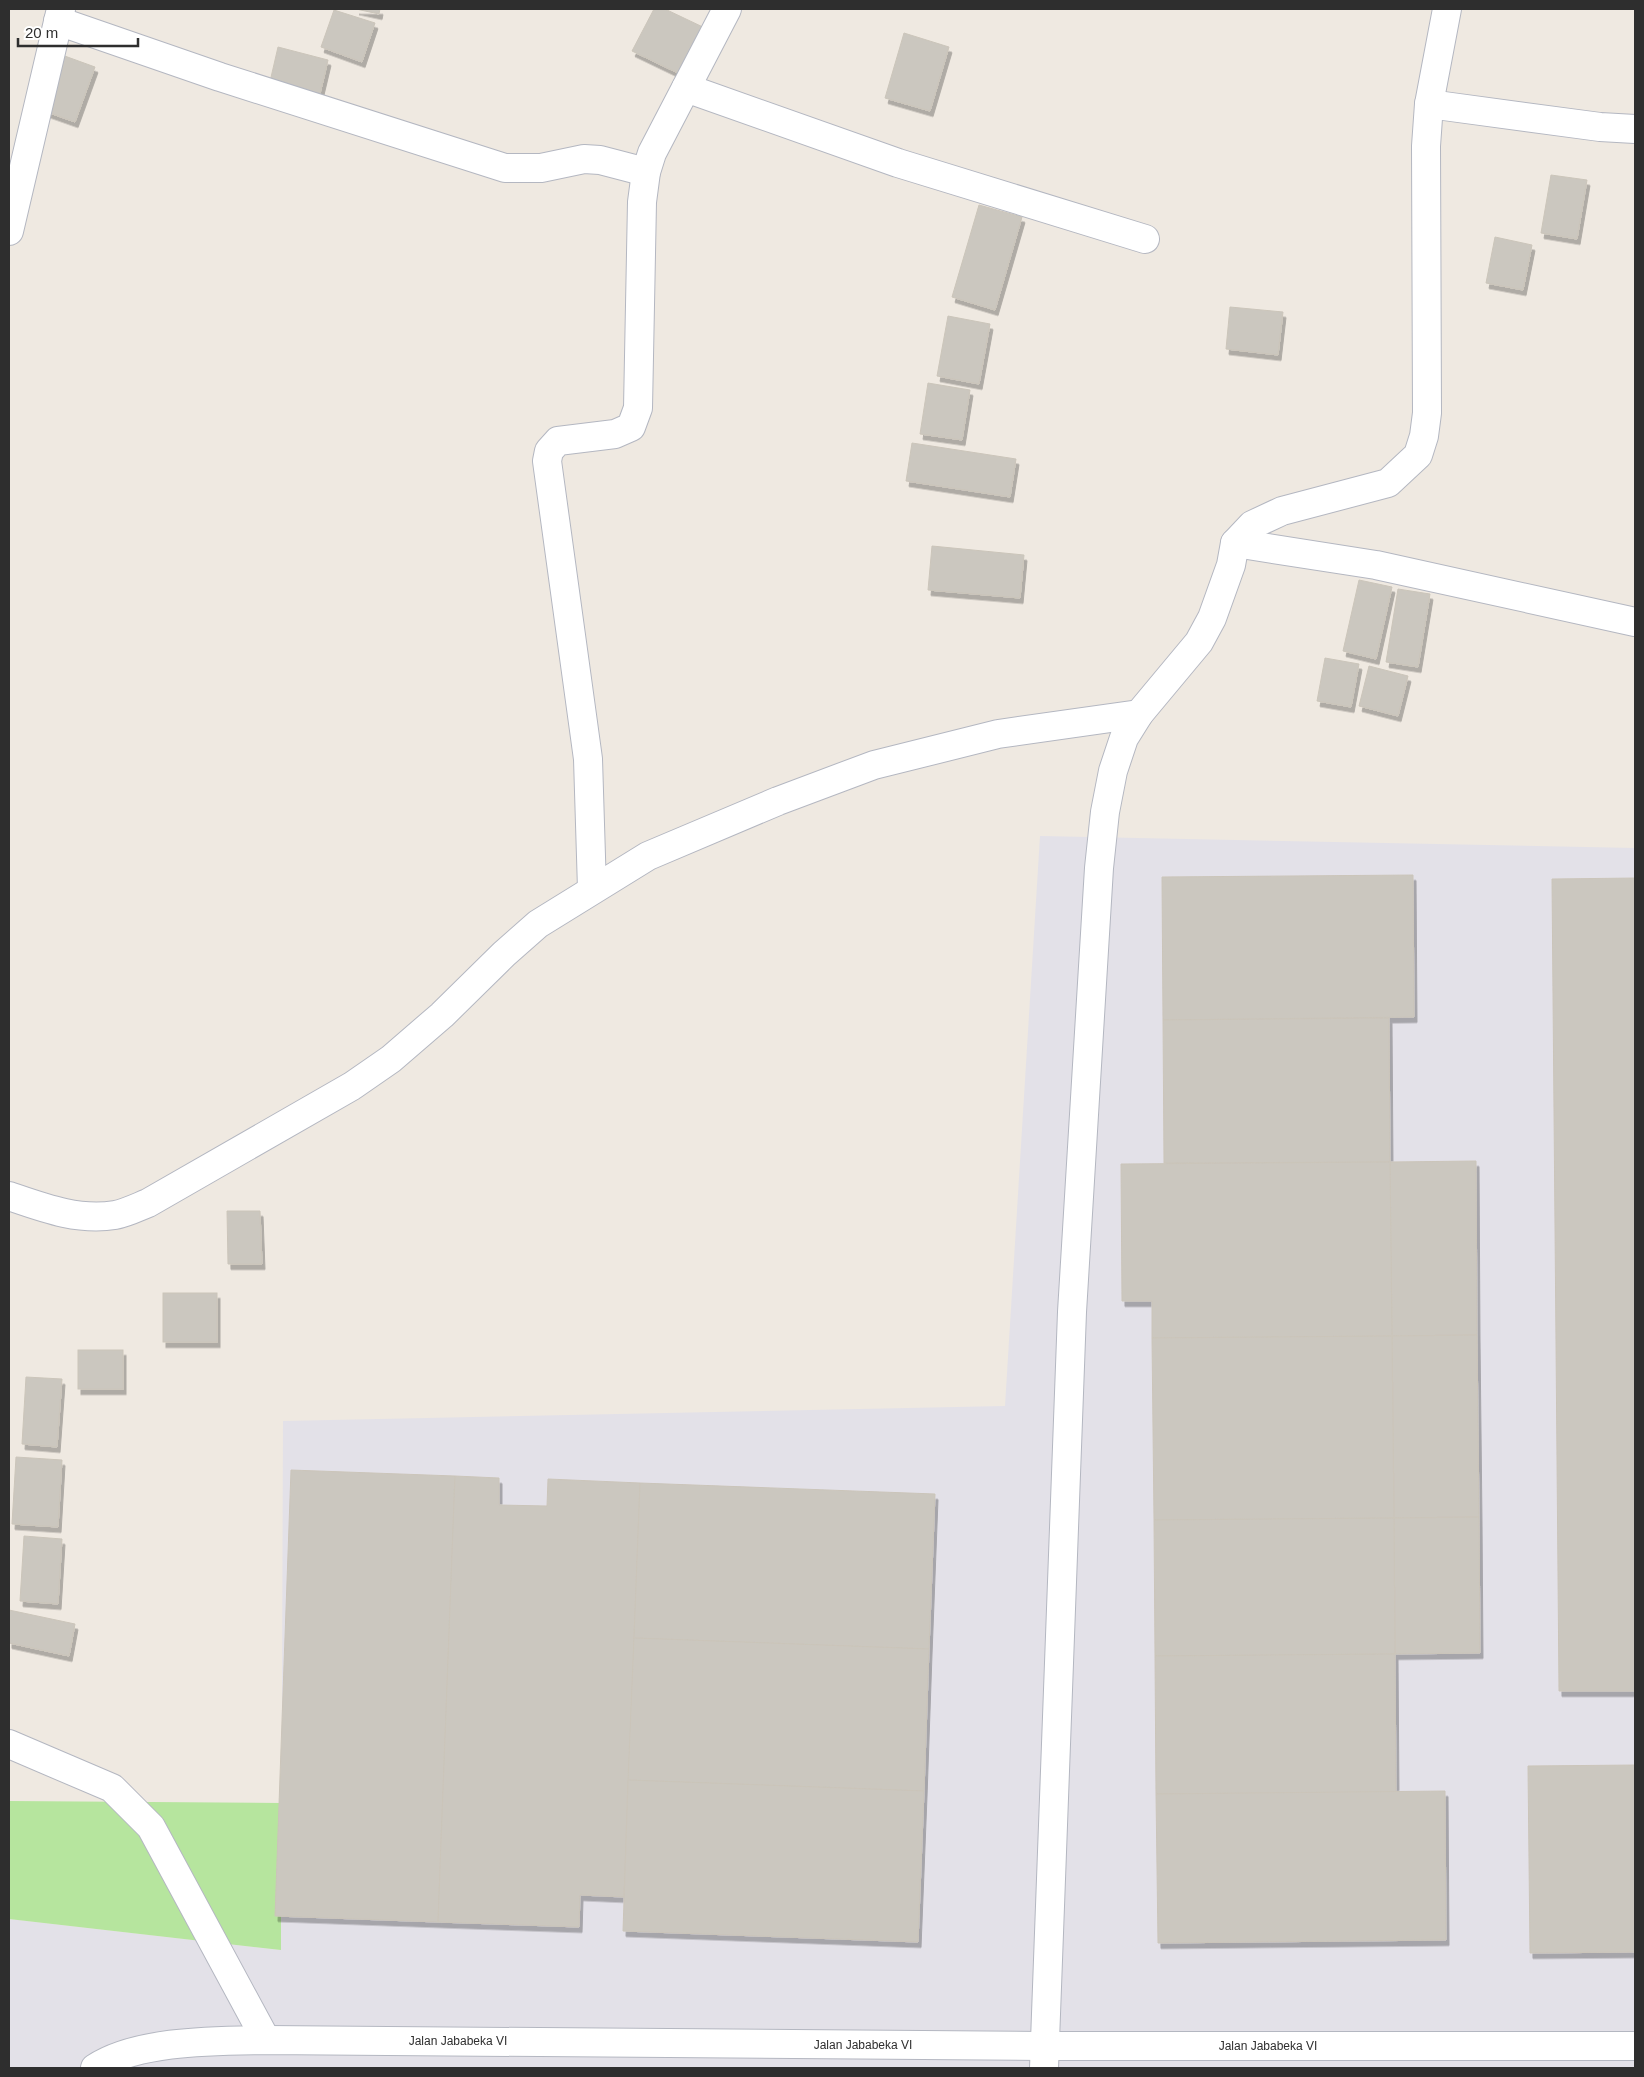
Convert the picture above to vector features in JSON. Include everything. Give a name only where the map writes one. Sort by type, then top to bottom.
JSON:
[{"type":"street","points":[[592,889],[588,759],[546,461],[549,451],[558,442],[615,434],[631,427],[638,408],[642,202],[646,172],[652,153],[727,9]]},
{"type":"street","points":[[1044,2057],[1072,1312],[1099,868],[1105,812],[1113,771],[1124,738],[1139,714],[1199,642],[1212,618],[1231,565],[1235,544],[1252,525],[1282,511],[1388,482],[1418,455],[1428,413],[1426,146],[1429,104],[1447,9]]},
{"type":"street","points":[[9,231],[59,15],[303,105],[506,168],[541,168],[584,159],[600,160],[646,172]]},
{"type":"street","points":[[686,88],[898,163],[1145,240]]},
{"type":"street","points":[[1429,104],[1600,127],[1635,128]]},
{"type":"street","points":[[1235,544],[1376,565],[1635,622]]},
{"type":"street","points":[[9,1196],[63,1214],[94,1216],[117,1214],[148,1203],[352,1086],[392,1059],[442,1015],[504,954],[538,924],[648,856],[778,801],[874,765],[998,734],[1139,714]]},
{"type":"street","points":[[9,1744],[112,1788],[151,1826],[266,2040]]},
{"type":"street","name":"Jalan Jababeka VI","points":[[95,2068],[104,2062],[150,2048],[206,2041],[266,2040],[1044,2057],[1635,2046]]},
{"type":"shaded area","points":[[1040,836],[1635,848],[1635,2068],[9,2068],[9,1919],[281,1950],[283,1421],[1005,1406]]},
{"type":"green space","points":[[9,1801],[281,1803],[281,1950],[9,1919]]},
{"type":"building","points":[[356,9],[380,9],[379,14]]},
{"type":"building","points":[[654,9],[665,9],[707,29],[684,76],[632,51]]},
{"type":"building","points":[[334,10],[375,23],[362,62],[321,47]]},
{"type":"building","points":[[904,33],[949,47],[930,111],[885,98]]},
{"type":"building","points":[[278,47],[328,60],[319,98],[269,86]]},
{"type":"building","points":[[62,55],[95,67],[75,122],[41,110]]},
{"type":"building","points":[[1551,175],[1587,180],[1577,239],[1541,233]]},
{"type":"building","points":[[979,205],[1022,217],[995,310],[952,297]]},
{"type":"building","points":[[1495,237],[1532,245],[1523,290],[1486,283]]},
{"type":"building","points":[[1230,307],[1283,312],[1278,355],[1226,349]]},
{"type":"building","points":[[948,316],[990,324],[979,384],[937,376]]},
{"type":"building","points":[[928,383],[970,390],[962,440],[920,434]]},
{"type":"building","points":[[912,443],[1016,459],[1010,497],[906,481]]},
{"type":"building","points":[[932,546],[1024,555],[1020,598],[928,590]]},
{"type":"building","points":[[1359,580],[1392,587],[1376,659],[1343,651]]},
{"type":"building","points":[[1398,589],[1430,594],[1418,667],[1386,662]]},
{"type":"building","points":[[1325,658],[1359,664],[1351,707],[1317,701]]},
{"type":"building","points":[[1369,666],[1408,676],[1398,716],[1359,706]]},
{"type":"building","points":[[1413,875],[1414,1017],[1163,1020],[1162,877]]},
{"type":"building","points":[[1635,878],[1635,1691],[1559,1691],[1552,879]]},
{"type":"building","points":[[1389,1018],[1390,1162],[1164,1163],[1163,1020]]},
{"type":"building","points":[[1476,1161],[1477,1335],[1392,1336],[1390,1162]]},
{"type":"building","points":[[1390,1162],[1392,1336],[1152,1338],[1152,1301],[1122,1301],[1121,1164]]},
{"type":"building","points":[[227,1211],[260,1211],[262,1264],[228,1264]]},
{"type":"building","points":[[163,1293],[217,1293],[217,1342],[163,1342]]},
{"type":"building","points":[[1477,1335],[1479,1517],[1394,1518],[1392,1336]]},
{"type":"building","points":[[1392,1336],[1394,1518],[1154,1520],[1152,1338]]},
{"type":"building","points":[[78,1350],[123,1350],[123,1389],[78,1389]]},
{"type":"building","points":[[26,1377],[62,1379],[57,1447],[22,1444]]},
{"type":"building","points":[[16,1457],[62,1460],[58,1527],[12,1524]]},
{"type":"building","points":[[291,1470],[455,1476],[438,1922],[275,1916]]},
{"type":"building","points":[[455,1476],[499,1478],[499,1505],[547,1506],[548,1479],[640,1483],[624,1897],[580,1895],[579,1927],[438,1922]]},
{"type":"building","points":[[640,1483],[935,1494],[929,1649],[634,1638]]},
{"type":"building","points":[[1479,1517],[1480,1653],[1395,1654],[1394,1518]]},
{"type":"building","points":[[1394,1518],[1395,1654],[1155,1656],[1154,1520]]},
{"type":"building","points":[[24,1536],[62,1539],[58,1604],[20,1601]]},
{"type":"building","points":[[9,1610],[75,1624],[69,1656],[9,1643]]},
{"type":"building","points":[[634,1638],[929,1649],[924,1791],[628,1780]]},
{"type":"building","points":[[1395,1654],[1396,1792],[1156,1794],[1155,1656]]},
{"type":"building","points":[[1635,1765],[1635,1952],[1530,1953],[1528,1766]]},
{"type":"building","points":[[628,1780],[924,1791],[918,1942],[623,1931]]},
{"type":"building","points":[[1445,1791],[1446,1940],[1158,1943],[1156,1794]]}]
